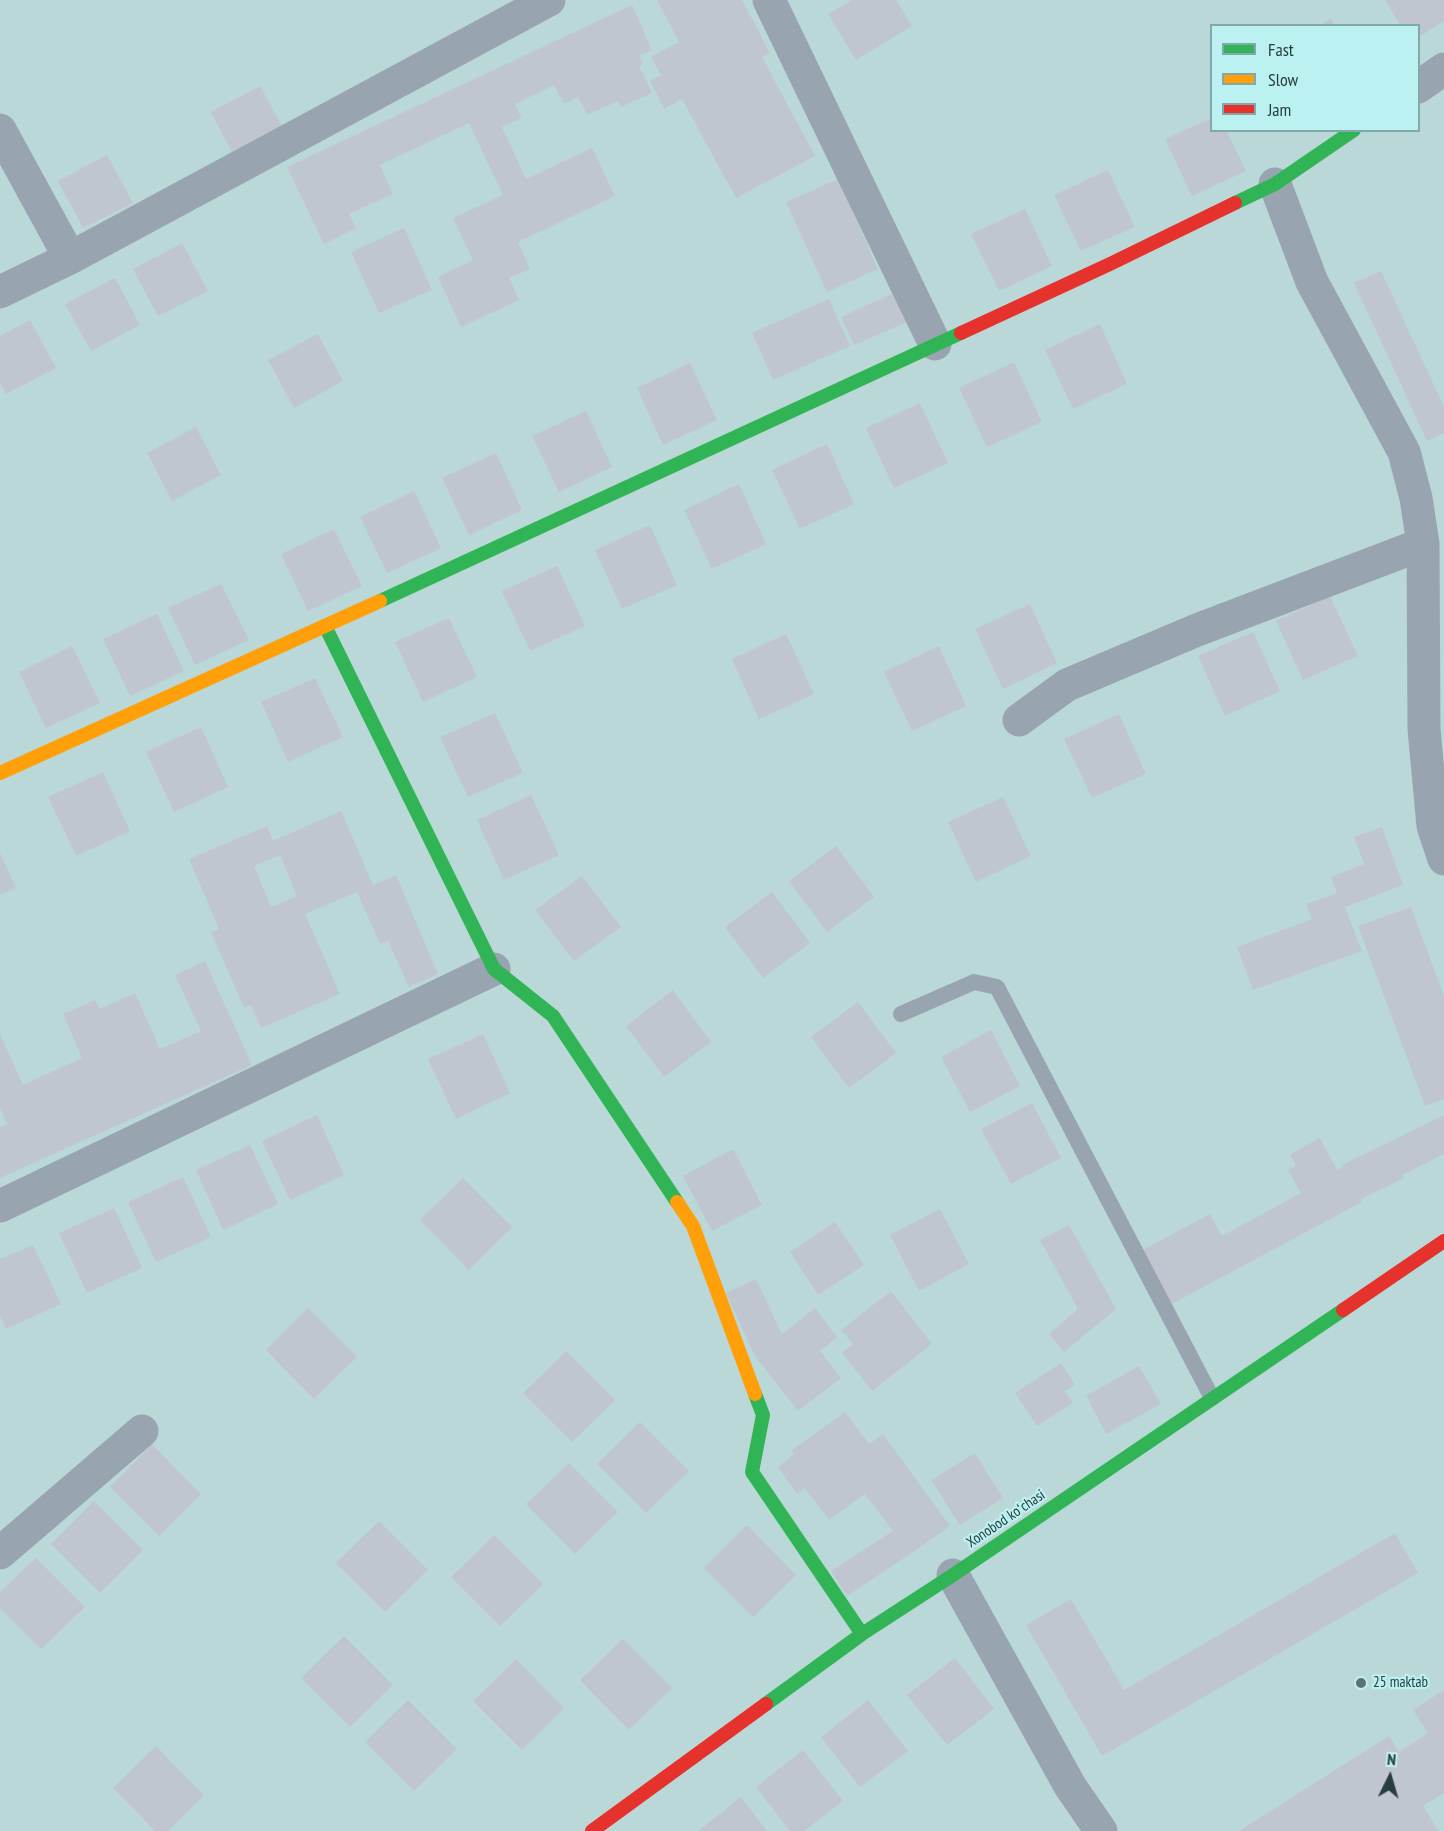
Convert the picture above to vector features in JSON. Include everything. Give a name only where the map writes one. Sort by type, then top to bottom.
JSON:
[{"type":"street","points":[[0,292],[70,258],[549,0]]},
{"type":"street","points":[[769,0],[935,344]]},
{"type":"street","points":[[1420,86],[1444,69]]},
{"type":"street","points":[[0,130],[70,258]]},
{"type":"street","points":[[0,773],[325,626],[1110,264],[1275,184],[1351,132]]},
{"type":"street","points":[[1275,184],[1312,282],[1404,452],[1416,498],[1423,544],[1434,685],[1424,729],[1433,826],[1444,859]]},
{"type":"street","points":[[1019,720],[1067,685],[1197,630],[1423,544]]},
{"type":"street","points":[[325,626],[494,969],[553,1016],[693,1226],[763,1415],[752,1472],[862,1634]]},
{"type":"street","points":[[0,1206],[494,969]]},
{"type":"street","name":"Xonobod koʻchasi","points":[[592,1831],[862,1634],[953,1575],[1444,1241]]},
{"type":"street","points":[[0,1554],[142,1431]]},
{"type":"street","points":[[953,1575],[1070,1786],[1101,1831]]},
{"type":"lane","points":[[901,1014],[974,982],[997,987],[1212,1398]]},
{"type":"building","points":[[657,0],[742,0],[770,53],[762,57],[815,156],[736,198],[682,99],[664,109],[650,81],[661,75],[651,57],[679,42]]},
{"type":"building","points":[[852,0],[896,0],[912,26],[856,60],[828,14]]},
{"type":"building","points":[[1385,0],[1444,0],[1444,21],[1420,36],[1420,24],[1400,24]]},
{"type":"building","points":[[632,5],[652,50],[639,56],[643,64],[639,66],[652,93],[621,107],[618,101],[587,115],[578,97],[564,104],[554,85],[515,104],[522,118],[502,127],[526,179],[592,148],[615,196],[518,242],[530,269],[509,278],[519,300],[461,327],[438,277],[473,260],[453,218],[503,195],[469,123],[380,165],[393,194],[349,214],[356,228],[324,244],[287,167]]},
{"type":"building","points":[[1331,18],[1334,24],[1322,24]]},
{"type":"building","points":[[260,86],[286,133],[236,160],[211,112]]},
{"type":"building","points":[[1210,119],[1210,132],[1227,132],[1246,171],[1192,196],[1165,139]]},
{"type":"building","points":[[107,155],[133,203],[83,228],[58,181]]},
{"type":"building","points":[[1108,170],[1135,227],[1081,251],[1054,195]]},
{"type":"building","points":[[838,179],[878,269],[827,292],[786,202]]},
{"type":"building","points":[[1025,209],[1052,266],[999,291],[971,234]]},
{"type":"building","points":[[404,228],[432,290],[379,313],[351,252]]},
{"type":"building","points":[[182,243],[208,291],[158,316],[133,269]]},
{"type":"building","points":[[1381,271],[1444,407],[1444,433],[1427,441],[1354,283]]},
{"type":"building","points":[[115,278],[140,325],[91,351],[65,304]]},
{"type":"building","points":[[894,293],[907,322],[854,345],[841,317]]},
{"type":"building","points":[[829,299],[850,346],[773,380],[752,333]]},
{"type":"building","points":[[30,320],[56,368],[6,394],[0,383],[0,336]]},
{"type":"building","points":[[1100,324],[1127,384],[1073,409],[1045,350]]},
{"type":"building","points":[[318,334],[343,381],[294,408],[268,360]]},
{"type":"building","points":[[1014,362],[1042,422],[987,447],[959,388]]},
{"type":"building","points":[[690,363],[717,420],[663,445],[637,388]]},
{"type":"building","points":[[920,403],[948,463],[894,488],[866,428]]},
{"type":"building","points":[[586,411],[612,467],[559,492],[532,436]]},
{"type":"building","points":[[196,427],[221,475],[172,501],[147,453]]},
{"type":"building","points":[[827,444],[854,504],[800,529],[772,470]]},
{"type":"building","points":[[496,453],[522,510],[469,535],[442,478]]},
{"type":"building","points":[[739,484],[766,544],[712,569],[684,510]]},
{"type":"building","points":[[414,491],[441,548],[387,573],[360,517]]},
{"type":"building","points":[[650,525],[677,585],[622,609],[595,550]]},
{"type":"building","points":[[334,529],[362,586],[308,611],[281,554]]},
{"type":"building","points":[[557,566],[585,626],[530,651],[502,591]]},
{"type":"building","points":[[221,584],[249,640],[195,665],[168,608]]},
{"type":"building","points":[[1330,596],[1358,656],[1303,680],[1276,621]]},
{"type":"building","points":[[1030,604],[1057,663],[1003,689],[975,629]]},
{"type":"building","points":[[157,614],[184,671],[130,696],[103,639]]},
{"type":"building","points":[[449,618],[477,677],[423,702],[395,642]]},
{"type":"building","points":[[1253,632],[1280,691],[1225,716],[1198,656]]},
{"type":"building","points":[[786,634],[814,694],[759,719],[732,659]]},
{"type":"building","points":[[72,646],[100,703],[46,728],[19,672]]},
{"type":"building","points":[[939,646],[966,706],[912,731],[884,672]]},
{"type":"building","points":[[315,678],[343,737],[288,762],[261,702]]},
{"type":"building","points":[[495,713],[523,773],[468,797],[440,737]]},
{"type":"building","points":[[1119,714],[1146,774],[1092,798],[1064,739]]},
{"type":"building","points":[[201,727],[228,787],[174,812],[146,752]]},
{"type":"building","points":[[103,772],[130,831],[76,856],[48,797]]},
{"type":"building","points":[[531,795],[559,855],[504,880],[477,820]]},
{"type":"building","points":[[1003,797],[1031,856],[976,882],[948,822]]},
{"type":"building","points":[[341,811],[373,885],[396,875],[438,974],[409,987],[388,941],[380,944],[357,892],[305,914],[340,994],[261,1028],[251,1005],[244,1008],[211,932],[219,929],[189,859],[267,826],[273,841]],"holes":[[[280,855],[297,896],[271,907],[254,866]]]},
{"type":"building","points":[[1382,827],[1403,885],[1345,907],[1362,951],[1253,990],[1237,947],[1312,919],[1306,904],[1337,893],[1331,877],[1364,864],[1354,837]]},
{"type":"building","points":[[836,846],[874,897],[827,932],[789,881]]},
{"type":"building","points":[[0,853],[16,888],[0,895]]},
{"type":"building","points":[[582,876],[621,927],[574,961],[535,910]]},
{"type":"building","points":[[772,892],[810,943],[763,978],[725,927]]},
{"type":"building","points":[[1411,907],[1444,996],[1444,1099],[1425,1106],[1358,926]]},
{"type":"building","points":[[205,961],[252,1065],[0,1178],[0,1127],[7,1124],[0,1108],[0,1034],[23,1085],[82,1058],[63,1014],[95,1000],[100,1009],[135,993],[160,1049],[201,1031],[175,975]]},
{"type":"building","points":[[673,990],[711,1042],[664,1077],[626,1026]]},
{"type":"building","points":[[858,1002],[896,1053],[849,1088],[811,1037]]},
{"type":"building","points":[[991,1030],[1020,1086],[970,1112],[941,1057]]},
{"type":"building","points":[[483,1034],[510,1093],[456,1119],[428,1059]]},
{"type":"building","points":[[1032,1103],[1061,1158],[1011,1184],[981,1129]]},
{"type":"building","points":[[317,1115],[344,1175],[290,1200],[262,1141]]},
{"type":"building","points":[[1444,1115],[1444,1154],[1402,1175],[1404,1178],[1361,1199],[1362,1202],[1168,1306],[1139,1252],[1210,1214],[1222,1236],[1301,1193],[1288,1170],[1296,1166],[1290,1154],[1320,1138],[1337,1170],[1342,1165]]},
{"type":"building","points":[[250,1145],[278,1204],[223,1230],[196,1170]]},
{"type":"building","points":[[733,1149],[762,1205],[712,1231],[683,1176]]},
{"type":"building","points":[[183,1177],[211,1237],[156,1262],[128,1202]]},
{"type":"building","points":[[463,1178],[512,1227],[469,1270],[420,1220]]},
{"type":"building","points":[[114,1208],[142,1268],[87,1293],[59,1233]]},
{"type":"building","points":[[940,1209],[969,1264],[919,1291],[890,1235]]},
{"type":"building","points":[[835,1222],[864,1265],[818,1295],[790,1252]]},
{"type":"building","points":[[1069,1225],[1116,1309],[1064,1352],[1049,1334],[1078,1309],[1040,1240]]},
{"type":"building","points":[[33,1245],[61,1304],[6,1329],[0,1316],[0,1259]]},
{"type":"building","points":[[756,1279],[782,1334],[815,1308],[837,1337],[820,1351],[841,1378],[798,1411],[755,1356],[726,1293]]},
{"type":"building","points":[[891,1291],[932,1344],[872,1391],[842,1353],[853,1344],[841,1330]]},
{"type":"building","points":[[308,1308],[357,1357],[314,1399],[266,1350]]},
{"type":"building","points":[[566,1351],[615,1400],[572,1442],[523,1393]]},
{"type":"building","points":[[1061,1363],[1075,1385],[1065,1391],[1073,1403],[1037,1426],[1015,1393]]},
{"type":"building","points":[[1139,1366],[1161,1404],[1106,1434],[1086,1396]]},
{"type":"building","points":[[845,1412],[869,1444],[883,1434],[950,1526],[847,1596],[831,1571],[893,1531],[865,1494],[829,1520],[805,1488],[797,1494],[778,1467],[794,1454],[791,1451]]},
{"type":"building","points":[[640,1422],[689,1471],[646,1513],[597,1464]]},
{"type":"building","points":[[152,1444],[201,1494],[159,1536],[110,1487]]},
{"type":"building","points":[[975,1453],[1003,1498],[960,1525],[931,1480]]},
{"type":"building","points":[[569,1463],[618,1512],[575,1554],[526,1504]]},
{"type":"building","points":[[94,1501],[143,1550],[100,1593],[51,1544]]},
{"type":"building","points":[[379,1521],[428,1570],[385,1612],[336,1563]]},
{"type":"building","points":[[747,1525],[796,1575],[753,1617],[704,1568]]},
{"type":"building","points":[[1395,1533],[1418,1573],[1102,1756],[1026,1625],[1071,1599],[1124,1690]]},
{"type":"building","points":[[494,1535],[543,1584],[500,1626],[451,1577]]},
{"type":"building","points":[[36,1558],[85,1607],[41,1649],[0,1608],[0,1592]]},
{"type":"building","points":[[344,1636],[393,1685],[350,1727],[301,1678]]},
{"type":"building","points":[[623,1639],[672,1688],[629,1730],[580,1680]]},
{"type":"building","points":[[955,1658],[994,1709],[947,1745],[907,1695]]},
{"type":"building","points":[[516,1659],[564,1708],[522,1750],[473,1701]]},
{"type":"building","points":[[1444,1690],[1444,1793],[1423,1806],[1438,1831],[1239,1831],[1389,1736],[1399,1752],[1428,1733],[1413,1710]]},
{"type":"building","points":[[408,1700],[457,1749],[414,1791],[365,1742]]},
{"type":"building","points":[[868,1700],[908,1751],[860,1787],[821,1737]]},
{"type":"building","points":[[156,1746],[204,1795],[168,1831],[155,1831],[113,1788]]},
{"type":"building","points":[[803,1750],[843,1801],[804,1831],[790,1831],[756,1787]]},
{"type":"building","points":[[741,1797],[767,1831],[698,1831]]},
{"type":"traffic: fast","points":[[1235,203],[1275,184],[1351,132]]},
{"type":"traffic: fast","points":[[380,601],[961,333]]},
{"type":"traffic: fast","points":[[325,626],[494,969],[553,1016],[677,1202]]},
{"type":"traffic: fast","points":[[766,1704],[862,1634],[953,1575],[1343,1310]]},
{"type":"traffic: fast","points":[[755,1394],[763,1415],[752,1472],[862,1634]]},
{"type":"traffic: slow","points":[[0,773],[380,601]]},
{"type":"traffic: slow","points":[[677,1202],[693,1226],[755,1394]]},
{"type":"traffic: jam","points":[[961,333],[1235,203]]},
{"type":"traffic: jam","points":[[1343,1310],[1444,1241]]},
{"type":"traffic: jam","points":[[592,1831],[766,1704]]},
{"type":"place","name":"25 maktab","points":[[1361,1683]]}]
